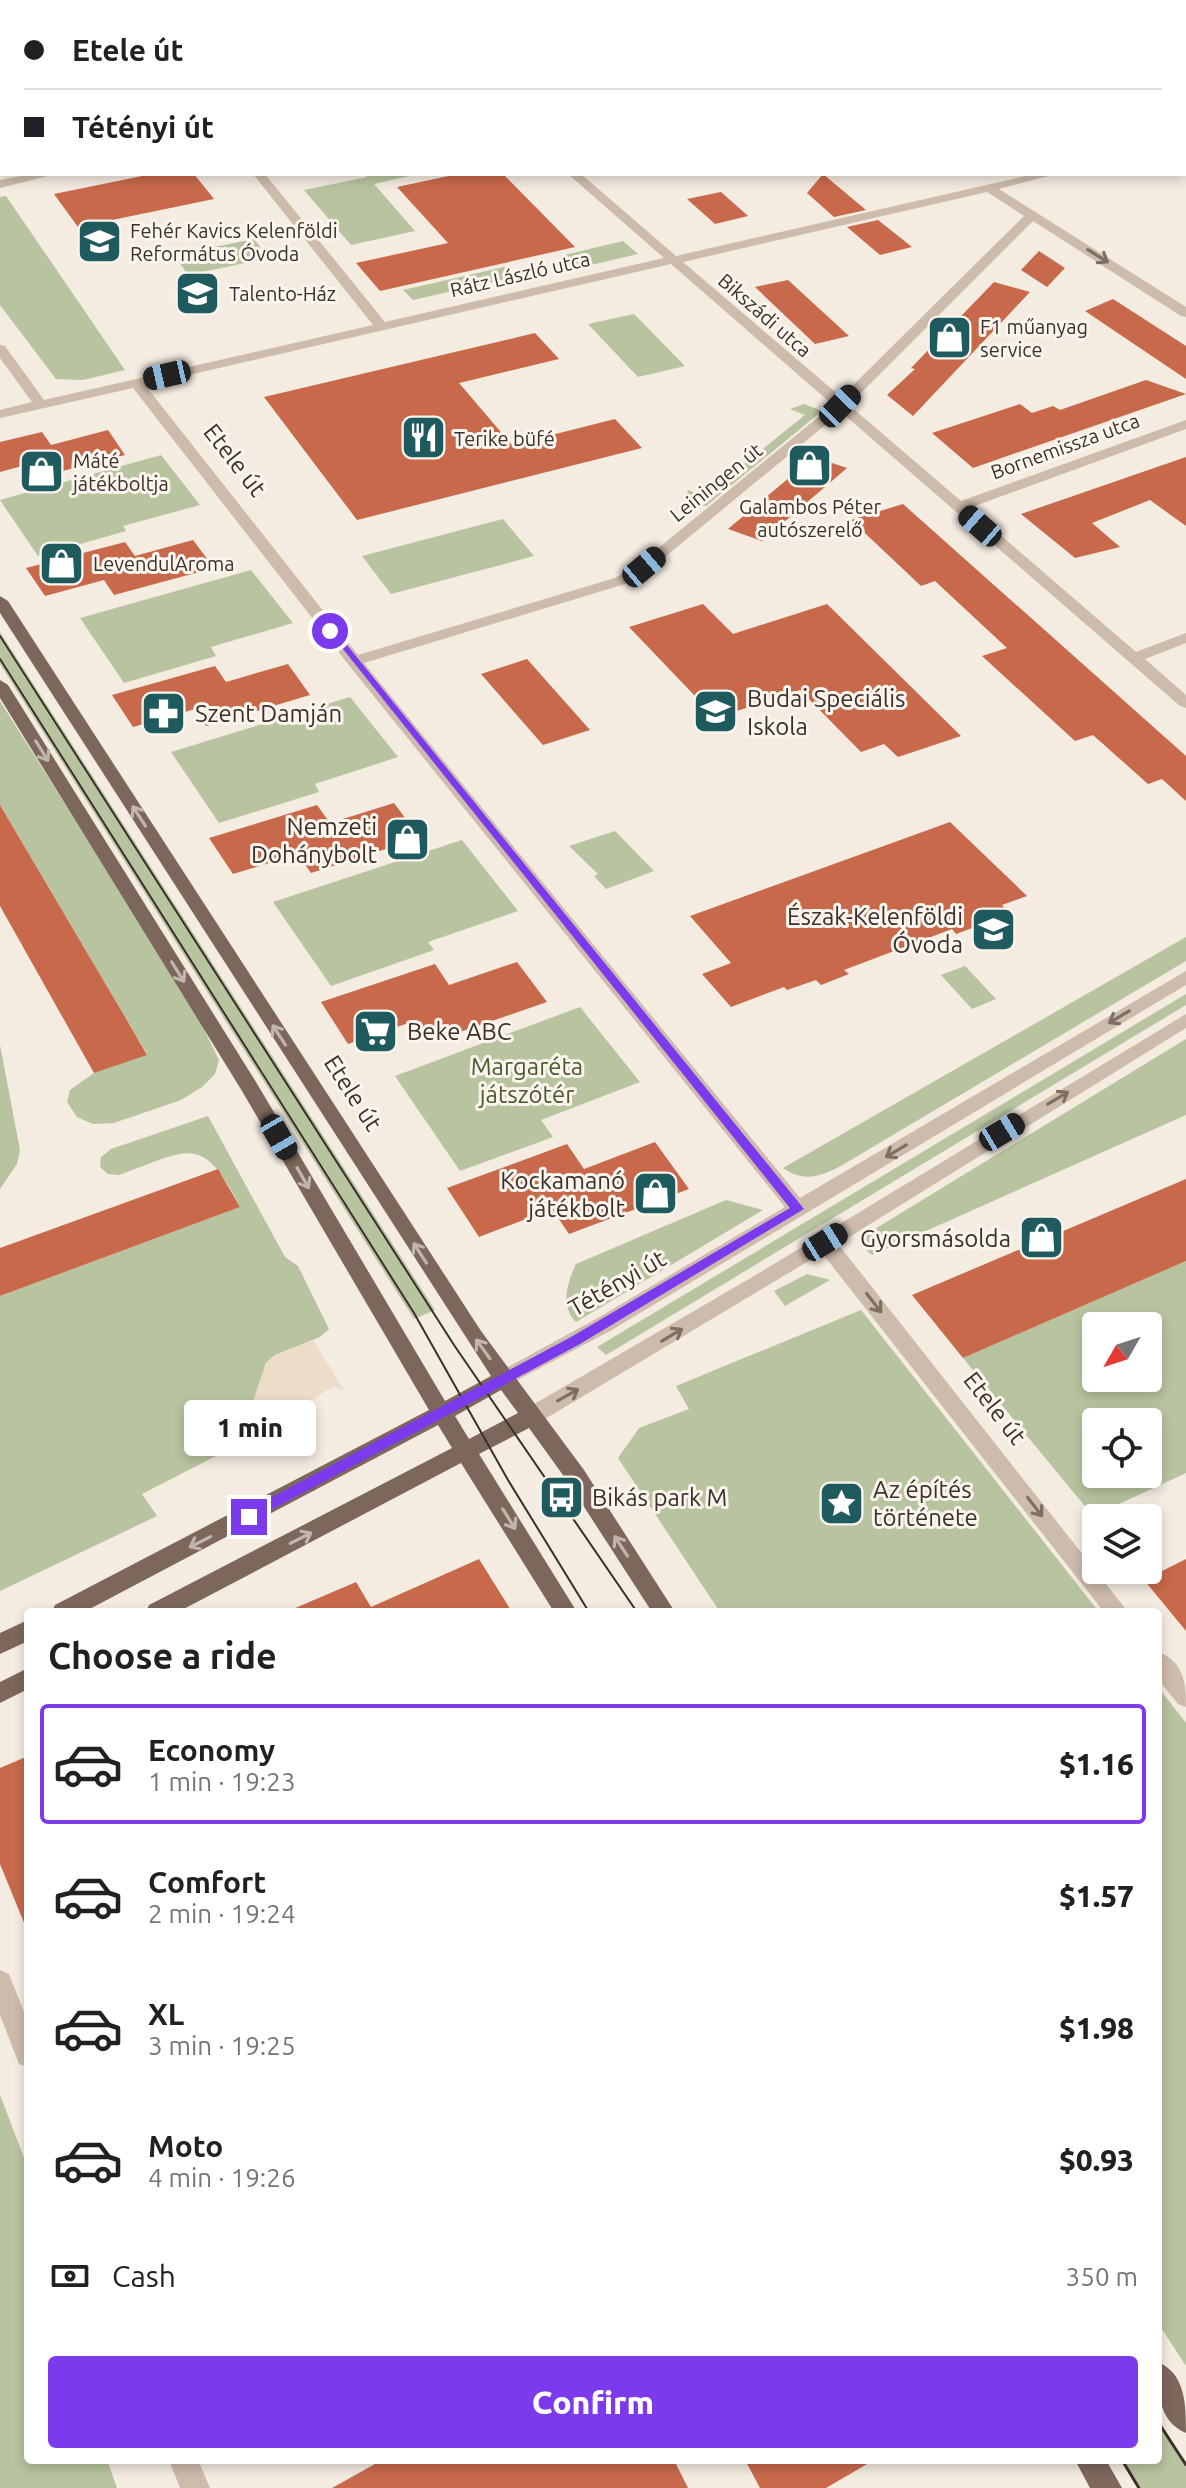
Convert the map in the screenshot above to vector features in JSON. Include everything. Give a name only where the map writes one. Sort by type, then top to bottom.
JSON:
[{"type":"main road","name":"Etele út","points":[[0,601],[504,1379],[576,1476],[661,1608]]},
{"type":"main road","points":[[0,685],[249,1087],[441,1412],[563,1608]]},
{"type":"main road","name":"Tétényi út","points":[[71,1608],[288,1497],[504,1379]]},
{"type":"main road","points":[[165,1608],[532,1416]]},
{"type":"main road","points":[[0,1644],[24,1632]]},
{"type":"main road","points":[[0,1693],[24,1680]]},
{"type":"main road","points":[[1162,2382],[1186,2419]]},
{"type":"main road","points":[[1092,2464],[1107,2488]]},
{"type":"street","points":[[0,184],[40,176]]},
{"type":"street","points":[[261,176],[381,326]]},
{"type":"street","name":"Bikszádi utca","points":[[576,176],[1186,703]]},
{"type":"street","name":"Rátz László utca","points":[[0,414],[1041,176]]},
{"type":"street","points":[[989,188],[1186,313]]},
{"type":"street","name":"Leiningen út","points":[[354,661],[620,581],[644,567],[840,406],[1032,215]]},
{"type":"street","points":[[0,349],[41,405]]},
{"type":"street","name":"Etele út","points":[[136,382],[354,661],[798,1209]]},
{"type":"street","name":"Bornemissza utca","points":[[958,507],[1186,424]]},
{"type":"street","points":[[1134,658],[1186,638]]},
{"type":"street","name":"Tétényi út","points":[[504,1379],[798,1209],[1186,977]]},
{"type":"street","points":[[532,1416],[825,1242],[1186,1020]]},
{"type":"street","name":"Etele út","points":[[825,1242],[1114,1608]]},
{"type":"street","points":[[1162,1667],[1186,1697]]},
{"type":"street","points":[[0,1982],[24,2045]]},
{"type":"street","points":[[185,2464],[195,2488]]},
{"type":"green space","points":[[409,176],[374,184],[415,231],[351,245],[304,190],[367,177]]},
{"type":"green space","points":[[6,196],[125,370],[83,380],[56,379],[0,305],[0,197]]},
{"type":"green space","points":[[254,239],[269,258],[188,275],[174,255]]},
{"type":"green space","points":[[623,241],[638,254],[574,269],[560,256]]},
{"type":"green space","points":[[504,267],[514,277],[413,300],[403,290]]},
{"type":"green space","points":[[634,314],[685,366],[638,377],[588,324]]},
{"type":"green space","points":[[804,404],[822,411],[706,506],[697,506],[685,500],[688,490],[704,496],[805,415],[790,409]]},
{"type":"green space","points":[[161,455],[200,505],[123,526],[126,531],[38,556],[0,500]]},
{"type":"green space","points":[[503,519],[534,556],[391,594],[362,556]]},
{"type":"green space","points":[[251,570],[293,623],[211,647],[216,656],[124,683],[80,618]]},
{"type":"green space","points":[[0,632],[435,1310],[414,1319],[0,664]]},
{"type":"green space","points":[[350,697],[398,757],[315,784],[319,792],[219,823],[171,752]]},
{"type":"green space","points":[[0,701],[193,1007],[219,1060],[215,1074],[202,1087],[181,1100],[114,1123],[93,1124],[77,1117],[67,1102],[70,1090],[94,1073],[147,1054],[0,805]]},
{"type":"green space","points":[[615,831],[654,871],[606,889],[594,876],[598,874],[569,846]]},
{"type":"green space","points":[[462,840],[518,911],[428,942],[434,950],[331,986],[273,902]]},
{"type":"green space","points":[[1186,937],[1186,961],[839,1167],[811,1176],[797,1175],[783,1168]]},
{"type":"green space","points":[[965,966],[996,999],[972,1009],[941,975]]},
{"type":"green space","points":[[1186,994],[1186,1005],[606,1355],[597,1347]]},
{"type":"green space","name":"Margaréta játszótér","points":[[580,1007],[640,1082],[541,1120],[553,1137],[460,1171],[395,1076]]},
{"type":"green space","points":[[1186,1039],[1186,1115],[872,1255],[860,1245],[865,1235]]},
{"type":"green space","points":[[0,1045],[20,1150],[17,1164],[0,1189]]},
{"type":"green space","points":[[208,1116],[285,1257],[298,1266],[329,1329],[320,1337],[275,1355],[266,1363],[247,1420],[228,1433],[216,1456],[142,1494],[157,1516],[0,1591],[0,1296],[240,1207],[227,1183],[203,1157],[177,1155],[119,1175],[108,1174],[100,1167],[101,1157],[111,1149]]},
{"type":"green space","points":[[726,1200],[763,1210],[576,1322],[571,1316],[567,1294],[576,1264]]},
{"type":"green space","points":[[1186,1261],[1186,1473],[1162,1484],[1162,1408],[1082,1408],[1082,1488],[1154,1488],[1119,1504],[1083,1504],[963,1358]]},
{"type":"green space","points":[[807,1274],[830,1280],[785,1306],[774,1291]]},
{"type":"green space","points":[[861,1310],[1096,1608],[717,1608],[618,1458],[639,1428],[689,1409],[676,1386]]},
{"type":"green space","points":[[1162,1692],[1186,1723],[1186,2366],[1162,2329]]},
{"type":"green space","points":[[0,2095],[24,2158],[24,2464],[108,2464],[117,2488],[0,2488]]},
{"type":"green space","points":[[1162,2430],[1186,2468],[1186,2488],[1141,2488],[1126,2464],[1162,2464]]},
{"type":"shaded area","points":[[313,1340],[344,1390],[333,1386],[294,1412],[251,1407],[266,1363],[275,1355]]},
{"type":"building","points":[[142,176],[196,176],[214,199],[78,227],[54,194]]},
{"type":"building","points":[[449,176],[505,176],[575,247],[380,291],[356,263],[448,243],[397,187]]},
{"type":"building","points":[[821,176],[825,176],[866,210],[834,217],[807,193]]},
{"type":"building","points":[[721,192],[748,216],[715,224],[687,199]]},
{"type":"building","points":[[878,220],[912,247],[880,255],[847,227]]},
{"type":"building","points":[[1039,251],[1065,268],[1047,287],[1021,270]]},
{"type":"building","points":[[788,280],[849,336],[815,344],[755,287]]},
{"type":"building","points":[[994,282],[1030,292],[913,416],[887,395],[915,369],[911,368]]},
{"type":"building","points":[[1113,299],[1186,346],[1186,379],[1085,311]]},
{"type":"building","points":[[535,333],[559,359],[459,383],[512,445],[615,419],[642,448],[357,520],[264,397]]},
{"type":"building","points":[[1146,380],[1186,394],[973,468],[932,433],[1020,404],[1032,413],[1053,406],[1060,410]]},
{"type":"building","points":[[108,430],[125,455],[31,479],[22,466],[0,472],[0,442],[42,432],[51,445]]},
{"type":"building","points":[[814,457],[847,468],[762,541],[728,529]]},
{"type":"building","points":[[1186,457],[1186,526],[1150,500],[1092,523],[1120,547],[1075,558],[1021,514]]},
{"type":"building","points":[[903,504],[1186,756],[1186,801],[1162,779],[1148,784],[1093,735],[1075,741],[982,656],[1007,648],[935,581],[921,586],[851,520]]},
{"type":"building","points":[[193,540],[214,568],[114,595],[104,580],[45,596],[26,568],[125,542],[135,556]]},
{"type":"building","points":[[703,604],[733,634],[827,604],[961,736],[898,757],[884,744],[861,752],[800,690],[716,718],[629,627]]},
{"type":"building","points":[[527,659],[590,730],[543,745],[481,674]]},
{"type":"building","points":[[288,664],[310,695],[206,726],[195,709],[133,727],[112,695],[215,666],[226,682]]},
{"type":"building","points":[[394,803],[420,838],[311,873],[298,854],[233,874],[209,838],[317,805],[330,823]]},
{"type":"building","points":[[0,805],[147,1055],[94,1073],[0,906]]},
{"type":"building","points":[[950,822],[1027,896],[1002,905],[1006,910],[979,920],[983,924],[956,934],[952,929],[844,970],[849,974],[821,985],[816,980],[787,990],[784,987],[731,1007],[702,974],[731,963],[690,916]]},
{"type":"building","points":[[517,962],[547,1002],[431,1042],[417,1020],[348,1044],[321,1002],[435,964],[449,985]]},
{"type":"building","points":[[655,1142],[689,1189],[569,1234],[552,1209],[479,1237],[447,1188],[567,1144],[584,1169]]},
{"type":"building","points":[[218,1169],[240,1207],[0,1296],[0,1248]]},
{"type":"building","points":[[1186,1179],[1186,1261],[963,1358],[912,1295]]},
{"type":"building","points":[[479,1559],[510,1608],[295,1608],[356,1582],[371,1607]]},
{"type":"building","points":[[1186,1559],[1186,1631],[1147,1584],[1162,1584],[1162,1571]]},
{"type":"building","points":[[24,1758],[24,1923],[0,1864],[0,1768]]},
{"type":"building","points":[[375,2464],[676,2464],[688,2488],[332,2488]]},
{"type":"building","points":[[747,2464],[867,2464],[826,2488],[760,2488]]},
{"type":"tram line","points":[[0,636],[454,1345],[634,1608]]},
{"type":"tram line","points":[[0,659],[414,1313],[508,1480],[587,1608]]},
{"type":"tram line","points":[[1162,2428],[1186,2465]]},
{"type":"tram line","points":[[1124,2464],[1139,2488]]},
{"type":"place","name":"Fehér Kavics Kelenföldi Református Óvoda","points":[[99,242]]},
{"type":"place","name":"Talento-Ház","points":[[198,293]]},
{"type":"place","name":"F1 műanyag service","points":[[949,337]]},
{"type":"place","name":"Terike büfé","points":[[423,438]]},
{"type":"place","name":"Galambos Péter autószerelő","points":[[810,466]]},
{"type":"place","name":"Máté játékboltja","points":[[42,471]]},
{"type":"place","name":"LevendulAroma","points":[[62,563]]},
{"type":"place","name":"Budai Speciális Iskola","points":[[716,712]]},
{"type":"place","name":"Szent Damján","points":[[164,713]]},
{"type":"place","name":"Nemzeti Dohánybolt","points":[[408,840]]},
{"type":"place","name":"Észak-Kelenföldi Óvoda","points":[[994,930]]},
{"type":"place","name":"Beke ABC","points":[[376,1031]]},
{"type":"place","name":"Kockamanó játékbolt","points":[[656,1194]]},
{"type":"place","name":"Gyorsmásolda","points":[[1042,1238]]},
{"type":"place","name":"Bikás park M","points":[[561,1497]]},
{"type":"place","name":"Az építés története","points":[[842,1503]]},
{"type":"route","points":[[249,1517],[576,1340],[798,1209],[330,631]]}]
